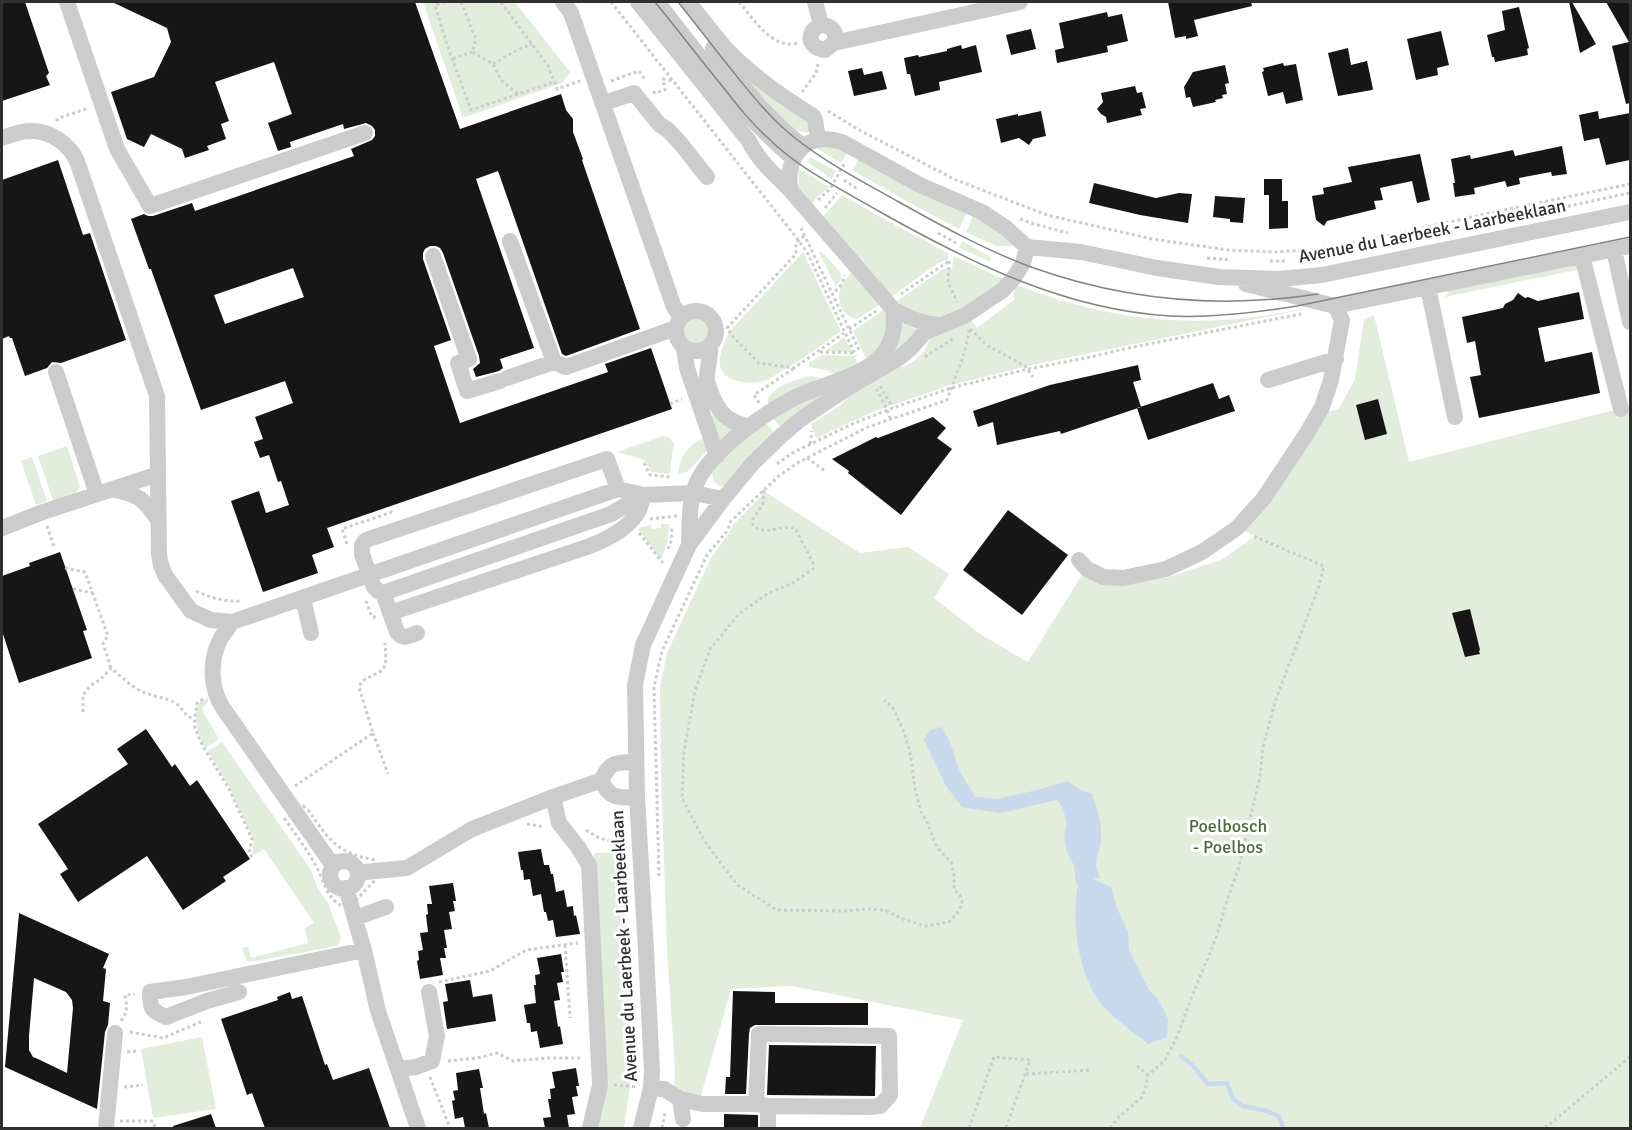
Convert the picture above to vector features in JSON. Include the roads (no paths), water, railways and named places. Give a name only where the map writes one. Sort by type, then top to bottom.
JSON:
[{"type":"street","points":[[67,2],[117,149],[150,206],[365,133]]},
{"type":"street","points":[[563,2],[571,13],[590,83],[604,103],[668,290],[678,323],[677,339],[684,348],[687,368],[717,456]]},
{"type":"street","points":[[638,2],[749,141],[757,156],[791,192],[816,211],[891,306],[913,319],[931,325],[940,325]]},
{"type":"street","points":[[657,2],[768,137],[800,149]]},
{"type":"street","points":[[676,2],[762,111],[800,149]]},
{"type":"street","points":[[688,2],[740,63],[813,116],[815,120],[789,174],[791,192]]},
{"type":"street","points":[[815,2],[816,29],[825,25],[832,28],[836,35],[828,46],[1020,2]]},
{"type":"street","points":[[604,103],[634,93],[659,124],[681,144],[707,177]]},
{"type":"street","points":[[2,138],[28,131],[44,133],[55,137],[67,146],[77,161],[157,396],[159,555],[165,575],[191,611],[211,620],[232,622],[611,491],[643,495],[694,493],[725,506]]},
{"type":"street","points":[[749,141],[759,145],[800,149],[834,139],[920,185],[982,212],[1006,228],[1027,247]]},
{"type":"street","name":"Avenue du Laerbeek - Laarbeeklaan","points":[[641,1128],[666,1092],[652,1072],[637,797],[635,685],[643,645],[689,545],[725,506],[753,463],[782,435],[868,372],[906,353],[925,332],[973,311],[1009,285],[1023,263],[1027,247],[1081,252],[1157,268],[1219,277],[1279,279],[1322,275],[1630,212]]},
{"type":"street","points":[[510,241],[554,362]]},
{"type":"street","points":[[1219,277],[1335,306],[1622,248],[1630,322]]},
{"type":"street","points":[[433,256],[469,359],[458,363],[467,391],[554,362],[566,367],[678,323],[685,314],[696,311],[711,317],[717,332],[710,347],[700,352],[684,348]]},
{"type":"street","points":[[1582,256],[1621,409]]},
{"type":"street","points":[[1428,287],[1455,417]]},
{"type":"street","name":"Avenue du Laerbeek - Laarbeeklaan","points":[[689,545],[690,510],[702,473],[749,427],[796,397],[868,372],[890,346],[895,324],[891,306]]},
{"type":"street","points":[[1079,560],[1087,569],[1103,577],[1123,578],[1166,570],[1202,552],[1237,528],[1264,498],[1322,406],[1336,359],[1342,320],[1335,306]]},
{"type":"street","points":[[710,347],[711,359],[707,379],[717,406],[723,416],[749,427]]},
{"type":"street","points":[[1268,380],[1336,359]]},
{"type":"street","points":[[57,372],[106,492]]},
{"type":"street","points":[[417,633],[404,638],[400,636],[385,615],[374,594],[362,554],[362,545],[366,540],[607,459],[611,491]]},
{"type":"street","points":[[2,528],[158,474]]},
{"type":"street","points":[[106,492],[134,494],[148,505],[158,520]]},
{"type":"street","points":[[374,594],[611,514],[643,495]]},
{"type":"street","points":[[385,615],[609,538],[619,532],[639,510],[643,495]]},
{"type":"street","points":[[303,598],[311,633]]},
{"type":"street","points":[[232,622],[221,637],[215,652],[213,677],[215,691],[223,708],[334,864]]},
{"type":"street","points":[[358,875],[364,872],[407,868],[462,834],[602,780],[614,763],[636,762]]},
{"type":"street","name":"Avenue du Laerbeek - Laarbeeklaan","points":[[602,780],[607,791],[613,796],[637,797]]},
{"type":"street","points":[[553,797],[559,824],[590,865],[592,940],[600,1058],[600,1085],[590,1128]]},
{"type":"street","points":[[343,861],[352,863],[358,875],[352,886],[346,888],[338,887],[332,881],[330,872],[334,864],[343,861]]},
{"type":"street","points":[[346,888],[364,950],[378,1011],[418,1128]]},
{"type":"street","points":[[355,918],[386,907]]},
{"type":"street","points":[[239,992],[207,1001],[166,1017],[155,1013],[150,1005],[150,992],[186,987],[364,950]]},
{"type":"street","points":[[398,1069],[416,1067],[429,1062],[437,1036],[429,992]]},
{"type":"street","points":[[106,1125],[117,1032]]},
{"type":"street","points":[[666,1092],[703,1104],[762,1105],[869,1107],[880,1106],[890,1095],[889,1036],[759,1034],[762,1105],[768,1128]]},
{"type":"street","points":[[666,1092],[683,1119]]},
{"type":"water","points":[[942,727],[950,742],[959,770],[975,797],[997,799],[1068,781],[1092,794],[1101,831],[1101,842],[1096,860],[1100,878],[1093,879],[1111,887],[1117,908],[1128,932],[1129,950],[1149,990],[1158,999],[1168,1019],[1167,1037],[1148,1044],[1102,1005],[1087,979],[1078,948],[1075,915],[1078,885],[1074,865],[1067,853],[1064,835],[1067,824],[1063,808],[1057,800],[1000,813],[962,807],[946,786],[924,740],[930,730]]},
{"type":"waterway","points":[[1181,1056],[1208,1084],[1227,1083],[1233,1099],[1243,1106],[1279,1116],[1283,1128]]},
{"type":"tram line","points":[[655,2],[750,120],[780,149],[808,170],[916,232],[985,266],[1057,294],[1094,304],[1131,312],[1170,316],[1218,316],[1265,311],[1630,237]]},
{"type":"tram line","points":[[678,2],[755,99],[795,138],[852,176],[946,228],[997,253],[1066,278],[1137,294],[1209,301],[1245,301],[1318,294]]},
{"type":"park label","name":"Poelbosch - Poelbos","points":[[1228,836]]}]
